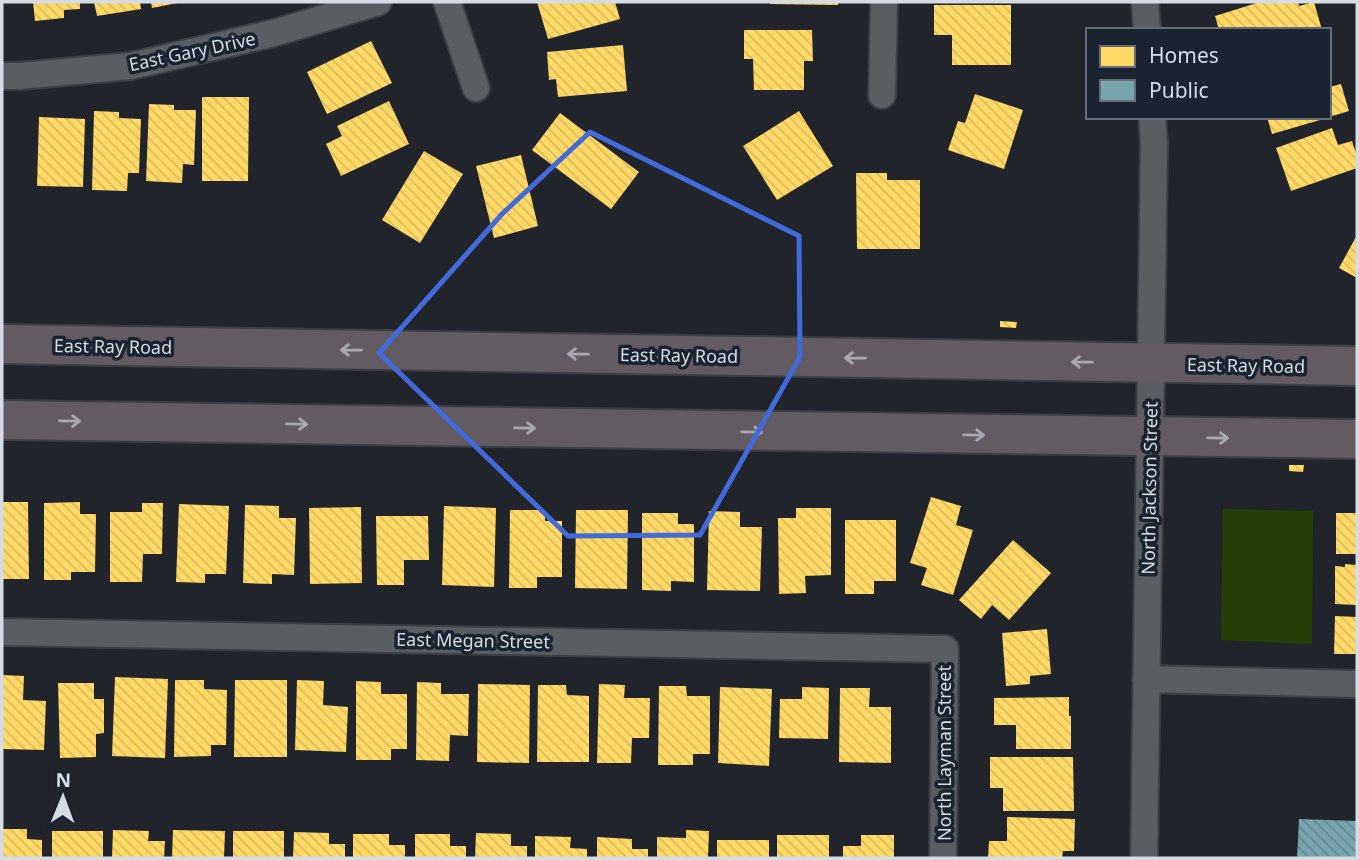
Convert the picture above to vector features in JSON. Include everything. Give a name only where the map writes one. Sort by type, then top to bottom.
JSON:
[{"type":"main road","name":"East Ray Road","points":[[2,344],[1357,366]]},
{"type":"main road","points":[[2,420],[1357,439]]},
{"type":"street","name":"East Gary Drive","points":[[2,76],[131,66],[274,33],[378,2]]},
{"type":"street","points":[[447,2],[476,88]]},
{"type":"street","points":[[882,95],[884,2]]},
{"type":"street","points":[[1145,2],[1147,28]]},
{"type":"street","name":"North Jackson Street","points":[[1143,858],[1154,144],[1152,119]]},
{"type":"street","name":"East Megan Street","points":[[2,632],[945,649]]},
{"type":"street","name":"North Layman Street","points":[[943,858],[945,649]]},
{"type":"street","points":[[1146,679],[1357,684]]},
{"type":"highlighted area","points":[[590,132],[799,236],[800,357],[700,535],[568,536],[379,353],[502,214]]},
{"type":"green space","points":[[1223,509],[1313,511],[1312,644],[1221,640]]},
{"type":"building: Homes","points":[[33,2],[80,2],[80,9],[64,10],[64,18],[35,21]]},
{"type":"building: Homes","points":[[94,2],[140,2],[141,9],[97,16]]},
{"type":"building: Homes","points":[[151,2],[177,2],[177,3],[152,8]]},
{"type":"building: Homes","points":[[537,2],[615,2],[620,19],[548,39]]},
{"type":"building: Homes","points":[[838,2],[838,5],[770,4]]},
{"type":"building: Homes","points":[[1260,2],[1298,2],[1299,6],[1314,2],[1321,28],[1218,28],[1215,16]]},
{"type":"building: Homes","points":[[934,5],[1011,5],[1011,65],[952,65],[952,35],[934,35]]},
{"type":"building: Homes","points":[[744,30],[812,30],[813,61],[804,61],[804,90],[754,90],[753,59],[744,59]]},
{"type":"building: Homes","points":[[371,41],[392,83],[327,114],[307,72]]},
{"type":"building: Homes","points":[[623,45],[627,91],[558,97],[556,79],[549,80],[547,52]]},
{"type":"building: Homes","points":[[1341,84],[1349,111],[1331,116],[1331,86]]},
{"type":"building: Homes","points":[[975,94],[1023,110],[1004,169],[948,150],[958,121],[965,123]]},
{"type":"building: Homes","points":[[202,97],[249,97],[248,181],[202,181]]},
{"type":"building: Homes","points":[[389,101],[409,144],[341,176],[326,144],[342,136],[337,126]]},
{"type":"building: Homes","points":[[149,104],[174,105],[174,110],[196,110],[194,165],[183,164],[182,183],[146,181]]},
{"type":"building: Homes","points":[[94,111],[119,112],[119,118],[141,119],[139,173],[128,173],[127,191],[92,190]]},
{"type":"building: Homes","points":[[799,111],[833,166],[777,200],[743,146]]},
{"type":"building: Homes","points":[[560,113],[639,172],[611,209],[532,150]]},
{"type":"building: Homes","points":[[39,117],[85,119],[83,187],[37,186]]},
{"type":"building: Homes","points":[[1268,119],[1324,119],[1272,134]]},
{"type":"building: Homes","points":[[1332,128],[1338,145],[1352,141],[1357,156],[1357,168],[1291,191],[1276,148]]},
{"type":"building: Homes","points":[[424,151],[463,174],[420,243],[382,220]]},
{"type":"building: Homes","points":[[521,155],[538,226],[494,238],[476,166]]},
{"type":"building: Homes","points":[[856,173],[887,173],[887,180],[920,180],[920,249],[857,249]]},
{"type":"building: Homes","points":[[1357,235],[1357,278],[1339,268]]},
{"type":"building: Homes","points":[[1000,321],[1017,322],[1016,328],[1000,327]]},
{"type":"building: Homes","points":[[1289,465],[1304,465],[1303,472],[1289,471]]},
{"type":"building: Homes","points":[[931,497],[961,506],[956,525],[973,530],[953,595],[921,585],[927,568],[910,563]]},
{"type":"building: Homes","points":[[2,502],[28,502],[29,579],[2,579]]},
{"type":"building: Homes","points":[[80,502],[80,514],[96,514],[95,572],[71,572],[71,580],[44,580],[44,503]]},
{"type":"building: Homes","points":[[142,503],[163,503],[162,554],[143,554],[142,582],[110,582],[110,512],[142,512]]},
{"type":"building: Homes","points":[[179,504],[229,506],[226,574],[205,574],[205,583],[176,582]]},
{"type":"building: Homes","points":[[245,505],[279,506],[279,518],[296,518],[294,575],[272,574],[272,584],[243,583]]},
{"type":"building: Homes","points":[[444,506],[496,508],[494,587],[442,585]]},
{"type":"building: Homes","points":[[361,507],[362,583],[310,584],[309,508]]},
{"type":"building: Homes","points":[[796,508],[831,508],[831,575],[805,576],[806,593],[779,594],[778,518],[796,518]]},
{"type":"building: Homes","points":[[510,510],[545,510],[545,521],[562,521],[562,577],[537,577],[537,588],[509,588]]},
{"type":"building: Homes","points":[[576,510],[628,510],[627,589],[575,588]]},
{"type":"building: Homes","points":[[709,511],[740,512],[740,527],[762,527],[760,591],[707,590]]},
{"type":"building: Homes","points":[[642,513],[678,513],[678,524],[694,524],[694,582],[671,581],[671,591],[642,590]]},
{"type":"building: Homes","points":[[1336,513],[1357,513],[1357,554],[1336,554]]},
{"type":"building: Homes","points":[[376,516],[428,516],[429,560],[404,560],[404,585],[377,585]]},
{"type":"building: Homes","points":[[845,520],[896,520],[896,581],[874,581],[874,594],[845,594]]},
{"type":"building: Homes","points":[[1013,540],[1051,573],[1009,620],[992,605],[981,619],[959,600]]},
{"type":"building: Homes","points":[[1345,564],[1357,565],[1357,605],[1335,604],[1335,566],[1345,567]]},
{"type":"building: Homes","points":[[1335,616],[1357,617],[1357,654],[1334,654]]},
{"type":"building: Homes","points":[[1047,629],[1051,674],[1030,676],[1030,684],[1006,686],[1002,633]]},
{"type":"building: Homes","points":[[2,675],[24,676],[23,700],[46,701],[44,750],[2,749]]},
{"type":"building: Homes","points":[[115,677],[168,679],[165,758],[112,756]]},
{"type":"building: Homes","points":[[175,680],[204,680],[204,689],[227,690],[226,745],[211,745],[211,756],[174,757]]},
{"type":"building: Homes","points":[[235,680],[287,680],[287,757],[234,757]]},
{"type":"building: Homes","points":[[297,680],[324,681],[323,705],[348,707],[346,752],[295,750]]},
{"type":"building: Homes","points":[[356,681],[381,682],[381,694],[407,694],[407,749],[391,749],[391,760],[356,760]]},
{"type":"building: Homes","points":[[417,682],[441,683],[441,694],[469,694],[468,736],[450,735],[449,761],[416,760]]},
{"type":"building: Homes","points":[[58,683],[94,683],[94,699],[104,699],[104,733],[96,734],[96,757],[60,758]]},
{"type":"building: Homes","points":[[478,684],[530,685],[529,763],[477,762]]},
{"type":"building: Homes","points":[[599,684],[625,685],[624,698],[650,698],[649,738],[632,738],[631,763],[597,763]]},
{"type":"building: Homes","points":[[538,685],[566,685],[567,695],[589,696],[589,762],[537,762]]},
{"type":"building: Homes","points":[[659,686],[686,686],[687,696],[710,696],[710,754],[693,754],[693,765],[658,765]]},
{"type":"building: Homes","points":[[720,687],[772,689],[769,766],[718,763]]},
{"type":"building: Homes","points":[[802,687],[829,688],[828,739],[779,738],[780,699],[802,699]]},
{"type":"building: Homes","points":[[840,688],[870,688],[869,707],[891,707],[891,763],[839,762]]},
{"type":"building: Homes","points":[[1069,697],[1071,749],[1016,749],[1016,725],[994,725],[994,698]]},
{"type":"building: Homes","points":[[990,757],[1073,757],[1074,811],[1003,811],[1003,788],[990,788]]},
{"type":"building: Homes","points":[[1007,817],[1075,819],[1074,851],[1063,851],[1062,858],[988,858],[989,841],[1007,841]]},
{"type":"building: Homes","points":[[2,829],[27,829],[27,839],[42,840],[42,858],[2,858]]},
{"type":"building: Homes","points":[[113,830],[149,831],[148,841],[165,841],[164,858],[112,858]]},
{"type":"building: Homes","points":[[173,830],[225,831],[224,858],[172,858]]},
{"type":"building: Homes","points":[[686,830],[709,831],[708,858],[657,858],[657,837],[686,838]]},
{"type":"building: Homes","points":[[52,831],[103,831],[103,858],[52,858]]},
{"type":"building: Homes","points":[[233,831],[284,831],[284,858],[233,858]]},
{"type":"building: Homes","points":[[294,832],[329,833],[329,844],[345,844],[345,858],[293,858]]},
{"type":"building: Homes","points":[[476,833],[511,834],[511,846],[527,846],[527,858],[475,858]]},
{"type":"building: Homes","points":[[353,834],[389,834],[389,845],[405,845],[405,858],[353,858]]},
{"type":"building: Homes","points":[[415,834],[450,834],[450,846],[466,846],[466,858],[415,858]]},
{"type":"building: Homes","points":[[777,835],[829,835],[829,858],[777,858]]},
{"type":"building: Homes","points":[[861,835],[894,835],[894,858],[843,858],[843,846],[861,846]]},
{"type":"building: Homes","points":[[535,836],[571,837],[570,848],[587,849],[587,858],[535,858]]},
{"type":"building: Homes","points":[[597,837],[632,839],[632,849],[648,849],[648,858],[597,858]]},
{"type":"building: Homes","points":[[717,840],[769,840],[769,858],[717,858]]},
{"type":"building: Public","points":[[1299,819],[1357,821],[1357,858],[1297,858]]}]
